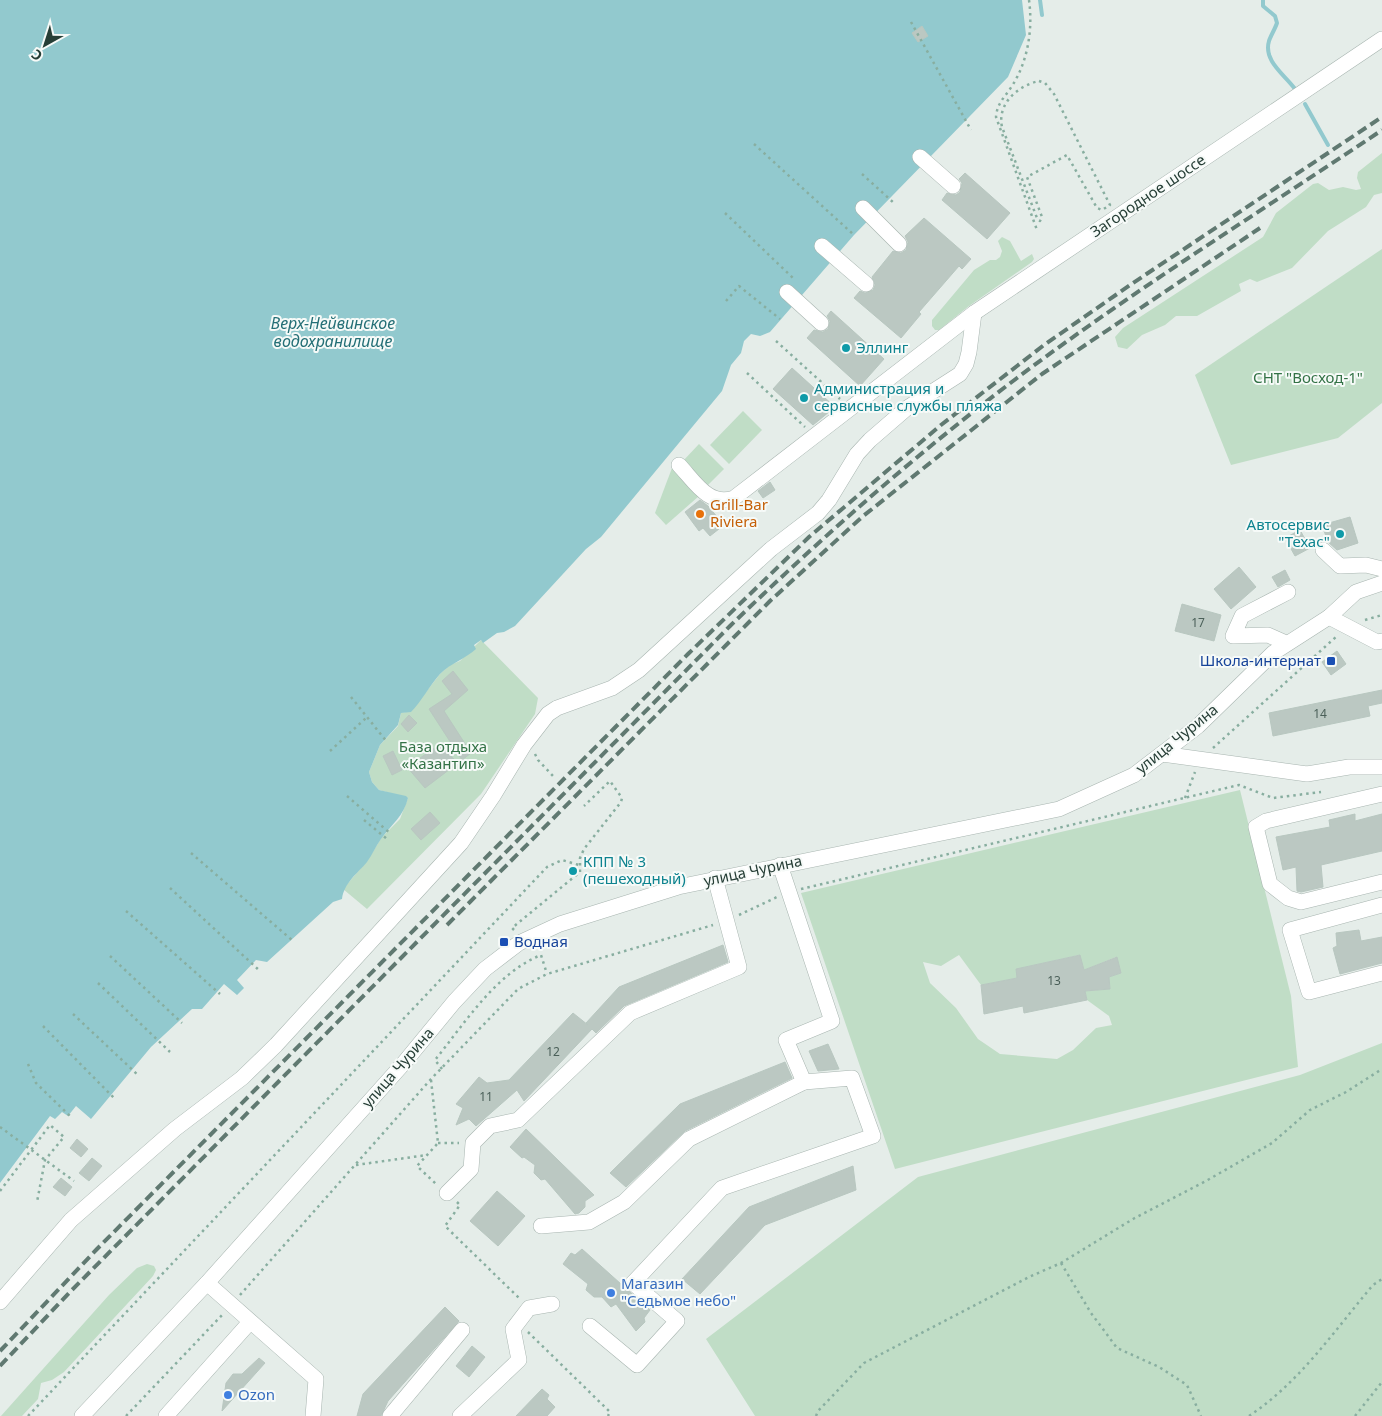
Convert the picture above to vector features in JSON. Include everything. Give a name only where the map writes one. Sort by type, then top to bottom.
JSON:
[{"type":"street","name":"Загородное шоссе","points":[[679,465],[705,492],[719,501],[734,498],[974,313],[1382,39]]},
{"type":"street","points":[[920,157],[953,186]]},
{"type":"street","points":[[863,208],[898,244]]},
{"type":"street","points":[[822,246],[866,284]]},
{"type":"street","points":[[792,288],[821,322]]},
{"type":"street","points":[[0,1302],[71,1220],[153,1148],[242,1078],[276,1045],[461,843],[531,734],[548,714],[556,708],[612,688],[639,670],[771,549],[818,512],[829,500],[857,454],[870,440],[907,408],[960,374],[966,364],[969,352],[974,313]]},
{"type":"street","points":[[1323,550],[1340,566],[1366,565],[1382,569]]},
{"type":"street","name":"улица Чурина","points":[[82,1416],[207,1283],[403,1064],[459,997],[485,970],[519,944],[560,924],[678,887],[1059,809],[1134,775],[1198,726],[1273,653],[1329,617],[1356,592],[1382,584]]},
{"type":"street","points":[[1286,643],[1268,635],[1233,636],[1242,616],[1288,592]]},
{"type":"street","points":[[1329,617],[1377,642],[1382,641]]},
{"type":"street","points":[[1162,754],[1307,774],[1349,767],[1382,767]]},
{"type":"street","points":[[1382,794],[1266,821],[1256,827],[1270,884],[1288,898],[1301,902],[1382,882]]},
{"type":"street","points":[[780,865],[832,1021],[786,1040],[804,1082]]},
{"type":"street","points":[[447,1194],[471,1169],[473,1143],[490,1126],[518,1120],[630,1013],[739,967],[715,878]]},
{"type":"street","points":[[1382,905],[1290,930],[1309,992],[1382,973]]},
{"type":"street","points":[[541,1226],[589,1222],[624,1202],[689,1139],[804,1082],[852,1078],[872,1136],[722,1188],[632,1283],[677,1321],[637,1365],[590,1326]]},
{"type":"street","points":[[207,1283],[316,1379],[313,1416]]},
{"type":"street","points":[[460,1416],[519,1360],[512,1329],[529,1308],[552,1304]]},
{"type":"street","points":[[166,1416],[250,1322]]},
{"type":"street","points":[[390,1416],[462,1330]]},
{"type":"path","points":[[1030,0],[1030,34],[1027,48],[1018,76],[998,106],[996,116],[1037,230]]},
{"type":"path","points":[[911,22],[971,130]]},
{"type":"path","points":[[1039,81],[1044,83],[1054,94],[1110,205],[1102,210],[1097,208],[1067,155],[1028,177],[1042,217],[1040,220],[1037,218],[1002,127],[1000,114],[1007,101],[1032,83],[1039,81]]},
{"type":"path","points":[[754,144],[854,235]]},
{"type":"path","points":[[862,174],[895,204]]},
{"type":"path","points":[[725,213],[792,288]]},
{"type":"path","points":[[726,301],[739,286],[780,319]]},
{"type":"path","points":[[776,341],[850,409]]},
{"type":"path","points":[[747,372],[815,437]]},
{"type":"path","points":[[1184,798],[1200,759],[1347,627],[1382,615]]},
{"type":"path","points":[[351,697],[387,742]]},
{"type":"path","points":[[330,751],[366,718]]},
{"type":"path","points":[[531,734],[538,760],[553,776]]},
{"type":"path","points":[[519,944],[512,928],[562,884],[580,872],[580,858],[584,849],[621,802],[622,798],[610,781],[584,806]]},
{"type":"path","points":[[347,796],[391,834]]},
{"type":"path","points":[[364,820],[387,839]]},
{"type":"path","points":[[190,853],[293,941]]},
{"type":"path","points":[[28,1416],[547,867],[562,860],[579,865]]},
{"type":"path","points":[[170,888],[260,971]]},
{"type":"path","points":[[126,911],[220,994]]},
{"type":"path","points":[[442,1069],[434,1060],[500,982],[526,961],[542,955],[548,974]]},
{"type":"path","points":[[110,956],[182,1023]]},
{"type":"path","points":[[98,983],[170,1052]]},
{"type":"path","points":[[73,1014],[139,1076]]},
{"type":"path","points":[[43,1026],[114,1098]]},
{"type":"path","points":[[28,1064],[36,1083],[72,1118]]},
{"type":"path","points":[[816,1416],[818,1411],[864,1363],[1060,1262],[1272,1143],[1310,1110],[1346,1092],[1382,1069]]},
{"type":"path","points":[[431,1079],[438,1143]]},
{"type":"path","points":[[0,1191],[50,1125],[64,1137],[45,1160],[37,1202]]},
{"type":"path","points":[[0,1127],[74,1181]]},
{"type":"path","points":[[436,1183],[417,1166],[438,1143],[473,1143]]},
{"type":"path","points":[[355,1165],[427,1155]]},
{"type":"path","points":[[460,1205],[446,1226],[508,1288]]},
{"type":"path","points":[[1060,1262],[1091,1313],[1117,1348],[1159,1367],[1187,1386],[1201,1416]]},
{"type":"path","points":[[1249,1416],[1274,1400],[1312,1360],[1373,1285],[1382,1278]]},
{"type":"path","points":[[518,1322],[610,1412],[608,1416]]},
{"type":"path","points":[[1354,1416],[1382,1382]]},
{"type":"green space","points":[[1382,153],[1382,193],[1374,195],[1366,207],[1328,231],[1292,268],[1257,282],[1250,279],[1239,284],[1241,291],[1197,316],[1176,316],[1165,325],[1142,335],[1127,349],[1118,347],[1115,337],[1123,328],[1263,237],[1276,213],[1313,184],[1318,183],[1329,190],[1343,187],[1356,190],[1361,189],[1357,178],[1358,172]]},
{"type":"green space","points":[[1002,237],[1010,241],[1021,261],[1032,254],[1034,259],[1032,262],[969,306],[939,330],[935,330],[932,326],[932,320],[974,270],[990,260],[996,260],[1000,257],[1002,251],[998,241]]},
{"type":"green space","name":"СНТ \"Восход-1\"","points":[[1382,249],[1382,403],[1338,438],[1231,465],[1195,375]]},
{"type":"green space","points":[[743,411],[762,430],[729,464],[710,445]]},
{"type":"green space","points":[[699,444],[724,469],[708,485],[683,461]]},
{"type":"green space","points":[[672,468],[699,496],[666,525],[655,513]]},
{"type":"green space","name":"База отдыха «Казантип»","points":[[481,640],[538,698],[535,714],[481,794],[367,909],[343,889],[367,861],[382,837],[400,819],[408,798],[379,790],[372,782],[369,772],[380,745],[398,726],[401,713],[411,711],[440,674],[450,665],[460,661]]},
{"type":"green space","points":[[1240,790],[1291,996],[1298,1067],[895,1169],[801,893]],"holes":[[[959,955],[981,985],[1017,978],[1017,969],[1079,955],[1084,970],[1116,957],[1121,973],[1109,977],[1110,989],[1085,991],[1087,1000],[1109,1016],[1112,1025],[1096,1028],[1073,1050],[1057,1059],[1000,1054],[978,1039],[956,1008],[930,983],[923,962],[941,966]]]},
{"type":"green space","points":[[1382,1043],[1382,1416],[755,1416],[706,1339],[918,1177],[1300,1075]]},
{"type":"green space","points":[[147,1264],[154,1266],[156,1270],[153,1276],[64,1372],[52,1380],[41,1383],[38,1399],[22,1416],[1,1416],[109,1295],[137,1268]]},
{"type":"water","name":"Верх-Нейвинское водохранилище","points":[[0,0],[1022,0],[1026,35],[1008,77],[854,235],[770,332],[760,336],[751,334],[744,341],[741,353],[731,365],[722,391],[601,537],[586,549],[515,626],[504,632],[497,633],[483,643],[481,640],[474,645],[476,649],[440,674],[411,712],[401,713],[398,725],[380,745],[369,772],[372,782],[379,790],[408,798],[400,815],[381,839],[367,862],[348,883],[342,899],[333,902],[267,962],[256,960],[237,980],[244,988],[237,995],[224,984],[202,1009],[192,1009],[151,1047],[91,1119],[76,1106],[68,1116],[62,1112],[55,1119],[50,1116],[0,1183]]},
{"type":"building","points":[[922,26],[928,36],[918,42],[912,33]]},
{"type":"building","points":[[965,173],[1010,213],[987,239],[942,200],[947,193],[956,195],[960,192],[962,183],[959,179]]},
{"type":"building","points":[[924,218],[971,259],[962,269],[959,266],[919,312],[921,314],[901,338],[854,298],[860,291],[865,293],[873,290],[875,285],[872,277],[893,251],[901,253],[906,250],[908,242],[905,236]]},
{"type":"building","name":"Эллинг","points":[[831,311],[884,359],[860,386],[807,338],[814,330],[823,332],[828,329],[830,321],[827,316]]},
{"type":"building","name":"Администрация и сервисные службы пляжа","points":[[792,368],[835,407],[813,425],[773,389]]},
{"type":"building","points":[[770,482],[775,490],[763,498],[758,491]]},
{"type":"building","points":[[700,500],[708,506],[724,525],[710,536],[703,528],[699,531],[685,512]]},
{"type":"building","name":"Автосервис \"Техас\"","points":[[1350,517],[1358,543],[1337,550],[1328,542],[1322,525]]},
{"type":"building","points":[[1300,530],[1310,548],[1295,556],[1285,538]]},
{"type":"building","points":[[1239,567],[1256,587],[1231,609],[1214,589]]},
{"type":"building","points":[[1285,570],[1290,580],[1278,587],[1272,577]]},
{"type":"building","points":[[1182,604],[1221,615],[1214,641],[1175,631]]},
{"type":"building","points":[[1337,651],[1346,664],[1331,675],[1322,662]]},
{"type":"building","points":[[453,671],[468,690],[444,711],[471,753],[462,760],[429,709],[452,694],[442,681]]},
{"type":"building","points":[[1382,690],[1382,703],[1368,706],[1370,716],[1273,736],[1269,713]]},
{"type":"building","points":[[409,715],[417,723],[408,732],[401,724]]},
{"type":"building","points":[[439,745],[458,763],[425,788],[407,767]]},
{"type":"building","points":[[393,751],[402,770],[392,775],[383,756]]},
{"type":"building","points":[[430,812],[440,823],[421,840],[411,829]]},
{"type":"building","points":[[1355,814],[1355,821],[1382,814],[1382,851],[1321,865],[1323,887],[1301,892],[1297,891],[1296,867],[1283,870],[1276,837],[1330,827],[1329,820]]},
{"type":"building","points":[[1359,930],[1361,941],[1382,937],[1382,963],[1340,974],[1333,948],[1337,946],[1336,933]]},
{"type":"building","points":[[723,945],[728,962],[624,1006],[596,1033],[592,1029],[524,1101],[517,1090],[476,1126],[469,1119],[456,1125],[463,1108],[456,1104],[479,1077],[487,1083],[509,1080],[573,1013],[588,1025],[586,1023],[619,987]]},
{"type":"building","points":[[1080,955],[1084,970],[1117,957],[1121,973],[1109,977],[1110,989],[1085,991],[1087,1000],[1024,1013],[1023,1006],[984,1014],[981,985],[1017,978],[1016,969]]},
{"type":"building","points":[[828,1044],[839,1069],[818,1071],[809,1051]]},
{"type":"building","points":[[785,1062],[792,1078],[685,1131],[626,1187],[610,1173],[680,1104]]},
{"type":"building","points":[[526,1129],[594,1195],[585,1201],[585,1207],[579,1213],[575,1214],[545,1179],[541,1180],[534,1173],[535,1165],[524,1157],[522,1158],[510,1147]]},
{"type":"building","points":[[77,1139],[88,1149],[81,1157],[70,1148]]},
{"type":"building","points":[[92,1158],[102,1166],[89,1181],[79,1173]]},
{"type":"building","points":[[853,1166],[856,1190],[765,1225],[700,1294],[682,1279],[749,1207]]},
{"type":"building","points":[[61,1178],[72,1187],[65,1196],[53,1187]]},
{"type":"building","points":[[497,1191],[525,1216],[498,1246],[470,1221]]},
{"type":"building","name":"Магазин \"Седьмое небо\"","points":[[582,1249],[650,1310],[644,1318],[645,1322],[636,1331],[616,1304],[611,1307],[602,1297],[594,1297],[586,1290],[588,1284],[563,1264],[571,1253],[575,1255]]},
{"type":"building","points":[[445,1307],[459,1321],[388,1401],[381,1416],[357,1416],[363,1394]]},
{"type":"building","points":[[472,1346],[485,1357],[469,1377],[456,1366]]},
{"type":"building","points":[[259,1358],[265,1363],[222,1411],[226,1383],[233,1374],[242,1374]]},
{"type":"building","points":[[542,1389],[549,1395],[547,1399],[555,1407],[547,1416],[516,1416]]},
{"type":"waterway","points":[[1040,0],[1042,15]]},
{"type":"waterway","points":[[1263,0],[1263,6],[1275,16],[1277,23],[1269,41],[1269,55],[1276,67],[1295,89]]},
{"type":"waterway","points":[[1305,104],[1328,145]]},
{"type":"railway","points":[[0,1351],[97,1249],[688,654],[809,537],[941,425],[1044,345],[1133,283],[1382,117]]},
{"type":"railway","points":[[0,1366],[69,1293],[730,626],[834,529],[905,467],[979,407],[1061,345],[1152,282],[1382,130]]},
{"type":"railway","points":[[447,925],[770,601],[862,517],[1042,374],[1260,228]]},
{"type":"place","name":"Эллинг","points":[[846,348]]},
{"type":"place","name":"Администрация и сервисные службы пляжа","points":[[804,398]]},
{"type":"place","name":"Grill-Bar Riviera","points":[[700,514]]},
{"type":"place","name":"Автосервис \"Техас\"","points":[[1340,534]]},
{"type":"place","name":"Школа-интернат","points":[[1331,661]]},
{"type":"place","name":"КПП № 3 (пешеходный)","points":[[573,871]]},
{"type":"place","name":"Водная","points":[[504,942]]},
{"type":"place","name":"Магазин \"Седьмое небо\"","points":[[611,1293]]},
{"type":"place","name":"Ozon","points":[[228,1395]]}]
